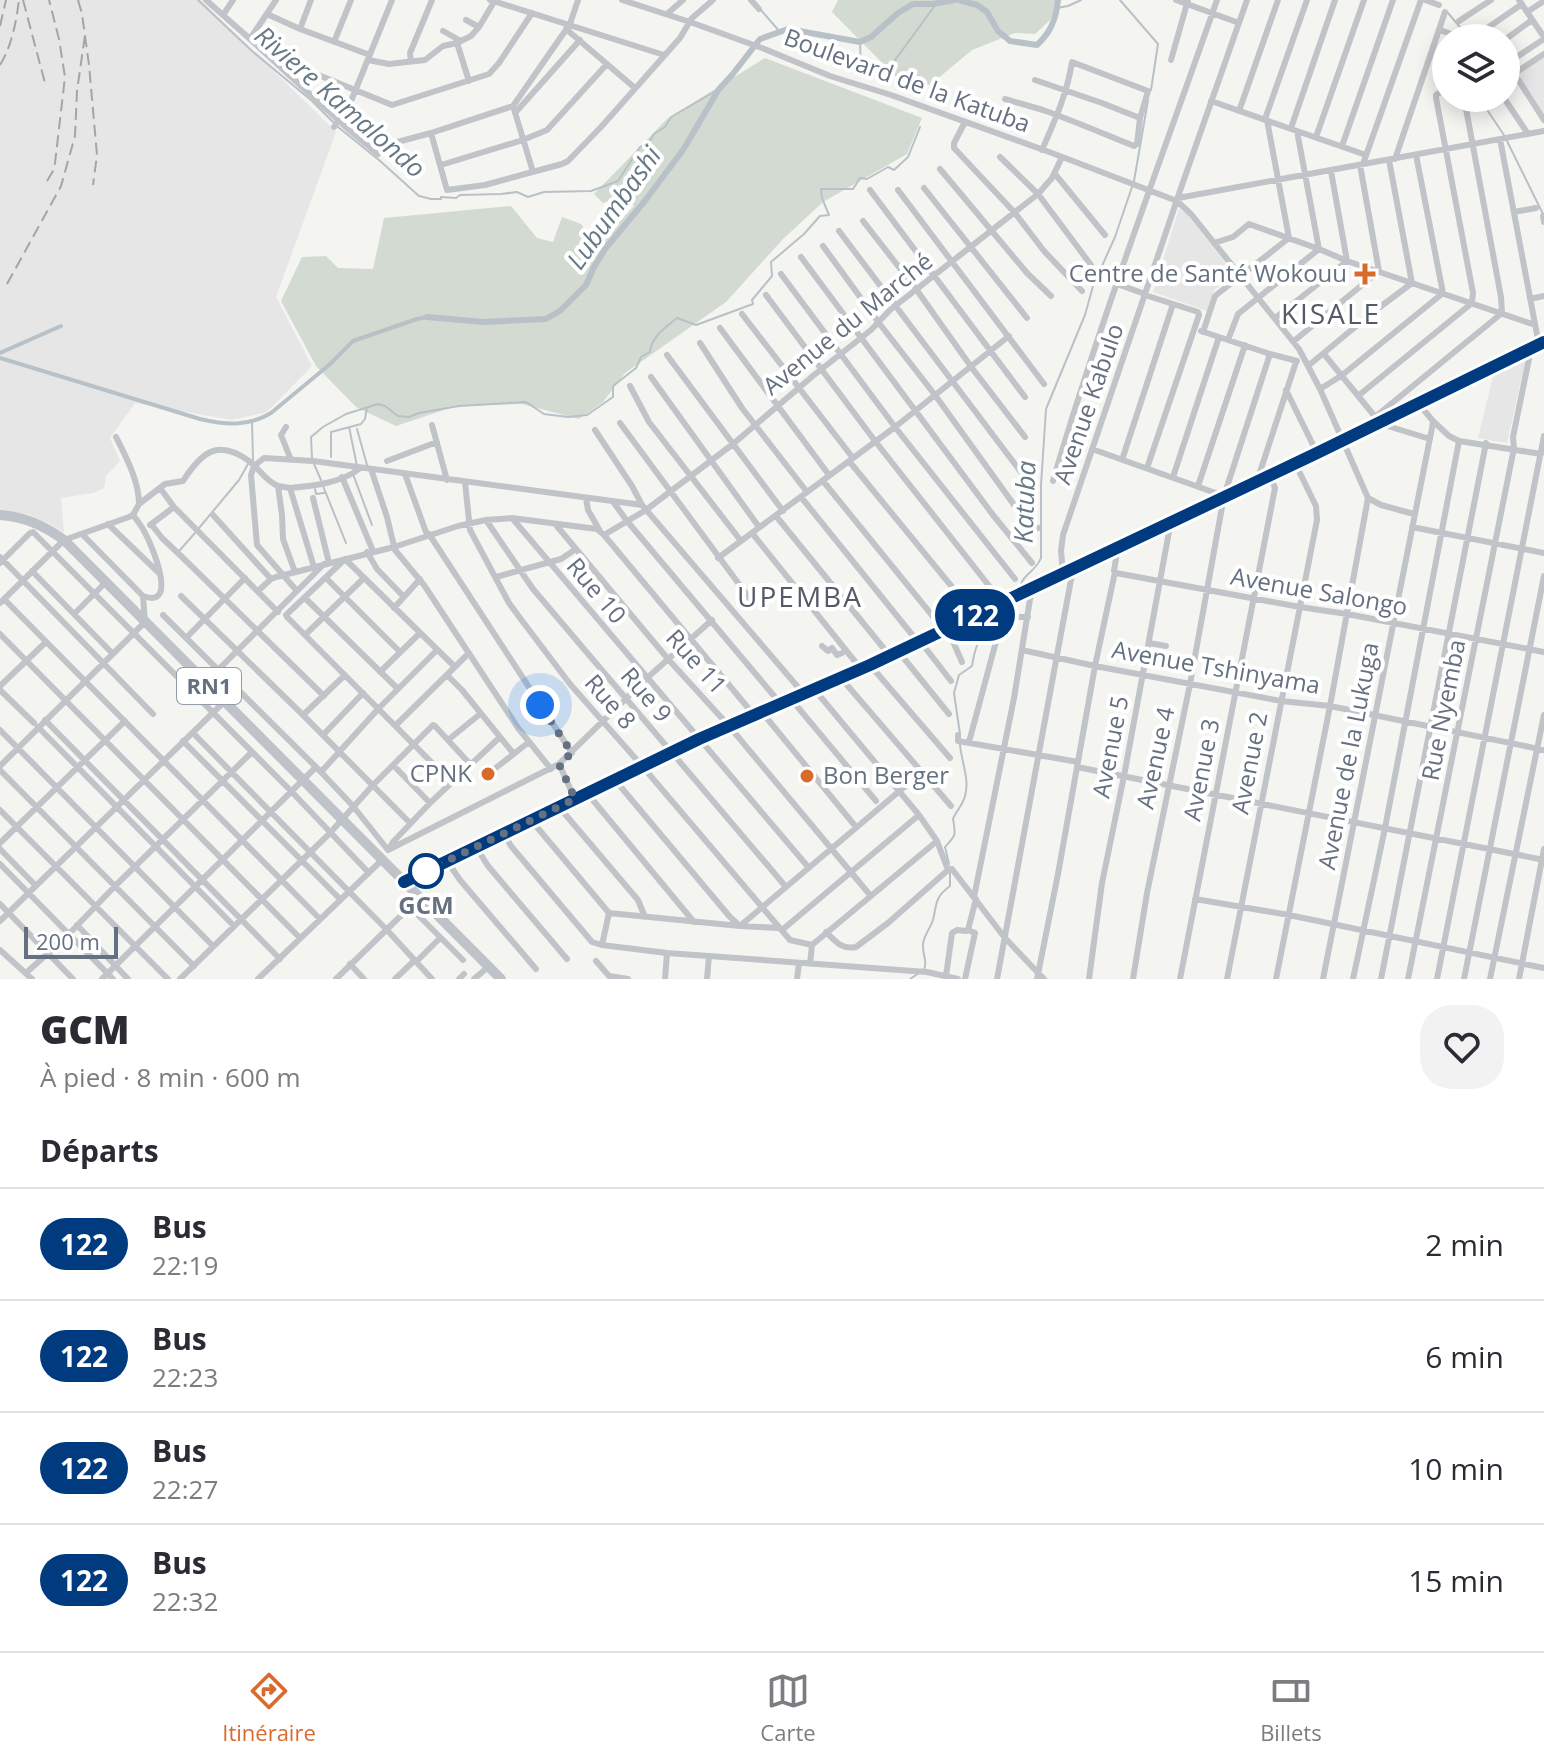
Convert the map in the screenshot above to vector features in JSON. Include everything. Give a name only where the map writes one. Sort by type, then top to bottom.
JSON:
[{"type":"highway","name":"RN1","points":[[2,518],[21,518],[37,523],[64,540],[342,819],[383,856],[419,898],[501,979]]},
{"type":"street","points":[[206,0],[339,121],[381,152],[390,144],[514,109],[580,40]]},
{"type":"street","points":[[223,15],[233,0]]},
{"type":"street","points":[[250,39],[276,0]]},
{"type":"street","points":[[300,29],[311,0]]},
{"type":"street","points":[[334,42],[351,0]]},
{"type":"street","points":[[339,121],[355,91],[392,0]]},
{"type":"street","points":[[411,62],[410,53],[432,0]]},
{"type":"street","points":[[533,172],[514,109],[568,27],[578,0]]},
{"type":"street","name":"Boulevard de la Katuba","points":[[625,0],[1178,200]]},
{"type":"street","points":[[646,8],[656,0]]},
{"type":"street","points":[[667,14],[683,0]]},
{"type":"street","points":[[431,133],[448,190],[485,185],[568,161],[713,0]]},
{"type":"street","points":[[751,0],[759,9]]},
{"type":"street","points":[[1176,0],[1239,23]]},
{"type":"street","points":[[1053,481],[1148,191],[1217,0]]},
{"type":"street","points":[[1247,0],[1211,101],[1366,155]]},
{"type":"street","points":[[1239,111],[1278,0]]},
{"type":"street","points":[[1289,238],[1266,120],[1307,0]]},
{"type":"street","points":[[1319,249],[1294,129],[1335,0]]},
{"type":"street","points":[[1316,137],[1364,0]]},
{"type":"street","points":[[1342,146],[1393,0]]},
{"type":"street","points":[[1379,271],[1361,164],[1423,0],[1439,5]]},
{"type":"street","points":[[1459,21],[1491,0]]},
{"type":"street","points":[[267,14],[389,64],[425,60],[443,46],[471,36],[492,1],[664,55]]},
{"type":"street","points":[[1527,12],[1544,1]]},
{"type":"street","points":[[1171,60],[1188,2]]},
{"type":"street","points":[[1491,24],[1520,2],[1543,36],[1520,53]]},
{"type":"street","points":[[1442,24],[1445,12]]},
{"type":"street","points":[[289,63],[394,105],[484,77],[492,71],[532,13]]},
{"type":"street","points":[[466,20],[479,27]]},
{"type":"street","points":[[1520,29],[1532,20]]},
{"type":"street","points":[[568,27],[635,88]]},
{"type":"street","points":[[443,31],[459,42],[469,81]]},
{"type":"street","points":[[1412,283],[1392,159],[1432,52]]},
{"type":"street","points":[[1520,69],[1544,54]]},
{"type":"street","points":[[1005,99],[1057,115],[1135,146],[1148,91],[1072,62],[1067,91],[1057,115],[1042,150]]},
{"type":"street","points":[[441,165],[547,130],[607,64]]},
{"type":"street","points":[[1035,80],[1140,118]]},
{"type":"street","points":[[1520,82],[1544,120]]},
{"type":"street","name":"Avenue Kabulo","points":[[1063,573],[1063,535],[1211,101]]},
{"type":"street","points":[[1358,396],[1472,303],[1473,293],[1439,112]]},
{"type":"street","points":[[1466,112],[1502,313]]},
{"type":"street","points":[[1513,112],[1528,134]]},
{"type":"street","points":[[965,122],[954,148],[1082,291]]},
{"type":"street","points":[[1178,200],[1544,131]]},
{"type":"street","points":[[404,882],[699,739],[890,656],[1317,453],[1377,420],[1542,344],[1535,325],[1500,139]]},
{"type":"street","points":[[1416,155],[1443,293]]},
{"type":"street","points":[[1000,157],[1038,194],[1091,265]]},
{"type":"street","name":"Avenue du Marché","points":[[602,533],[670,493],[733,444],[916,289],[1038,194],[1055,174],[1062,157]]},
{"type":"street","points":[[940,169],[1027,273],[1051,296]]},
{"type":"street","points":[[1331,171],[1347,261]]},
{"type":"street","points":[[1055,174],[1105,235]]},
{"type":"street","points":[[924,188],[1027,318]]},
{"type":"street","points":[[870,190],[1025,397]]},
{"type":"street","points":[[898,190],[1044,384]]},
{"type":"street","points":[[1178,200],[1294,341],[1320,389],[1368,498],[1276,979]]},
{"type":"street","points":[[1514,212],[1536,208]]},
{"type":"street","points":[[863,221],[1025,437]]},
{"type":"street","points":[[1214,243],[1233,237],[1249,224],[1535,325]]},
{"type":"street","points":[[839,231],[1033,488]]},
{"type":"street","points":[[1203,332],[1214,298],[1289,238]]},
{"type":"street","points":[[823,246],[1022,516],[1038,528]]},
{"type":"street","points":[[1228,340],[1237,316],[1319,249]]},
{"type":"street","points":[[801,257],[1032,563]]},
{"type":"street","points":[[1275,318],[1347,261]]},
{"type":"street","points":[[1294,341],[1379,271]]},
{"type":"street","points":[[781,274],[895,427],[1015,579]]},
{"type":"street","points":[[1308,366],[1412,283]]},
{"type":"street","points":[[1117,284],[1199,313],[1147,468]]},
{"type":"street","points":[[1320,389],[1341,376],[1443,293]]},
{"type":"street","points":[[766,295],[875,441],[1001,601]]},
{"type":"street","points":[[1530,299],[1544,296]]},
{"type":"street","points":[[1122,460],[1173,304]]},
{"type":"street","points":[[1533,313],[1544,309]]},
{"type":"street","points":[[1377,420],[1502,313]]},
{"type":"street","points":[[742,314],[851,459],[975,615]]},
{"type":"street","points":[[720,328],[826,478],[945,629],[962,662]]},
{"type":"street","points":[[1194,329],[1296,362],[1304,358]]},
{"type":"street","points":[[718,558],[895,427],[1009,336]]},
{"type":"street","points":[[1173,477],[1219,337]]},
{"type":"street","points":[[700,343],[804,495],[951,681]]},
{"type":"street","points":[[1198,486],[1245,345]]},
{"type":"street","name":"Rue Nyemba","points":[[1408,979],[1496,543],[1531,349]]},
{"type":"street","name":"Avenue 4","points":[[1133,979],[1224,496],[1270,354]]},
{"type":"street","points":[[1324,354],[1377,420],[1386,427],[1430,439]]},
{"type":"street","points":[[667,355],[783,511]]},
{"type":"street","points":[[1260,479],[1296,362]]},
{"type":"street","points":[[651,377],[759,527]]},
{"type":"street","points":[[630,386],[649,422],[741,541]]},
{"type":"street","points":[[1286,390],[1317,453]]},
{"type":"street","points":[[1418,403],[1449,436],[1459,441],[1542,454]]},
{"type":"street","name":"Avenue de la Lukuga","points":[[1323,979],[1433,421]]},
{"type":"street","points":[[620,423],[750,599]]},
{"type":"street","points":[[432,425],[447,480]]},
{"type":"street","points":[[286,427],[281,435],[291,460]]},
{"type":"street","points":[[595,430],[644,508],[803,693]]},
{"type":"street","points":[[1437,979],[1544,436]]},
{"type":"street","points":[[116,437],[140,498],[133,515],[64,540],[2,601],[320,919]]},
{"type":"street","points":[[1353,979],[1459,441]]},
{"type":"street","points":[[387,461],[437,442]]},
{"type":"street","points":[[1381,979],[1486,443]]},
{"type":"street","points":[[139,504],[167,483],[183,481],[202,456],[214,449],[221,448],[249,461],[271,483],[290,488],[342,477],[360,468]]},
{"type":"street","points":[[1092,449],[1224,496]]},
{"type":"street","points":[[297,591],[257,545],[251,478],[254,466],[268,457],[644,508]]},
{"type":"street","name":"Avenue 2","points":[[1227,979],[1317,514],[1295,463]]},
{"type":"street","points":[[371,469],[394,547],[420,579],[487,682],[551,769]]},
{"type":"street","points":[[405,474],[428,535],[572,753]]},
{"type":"street","name":"Avenue 3","points":[[1180,979],[1275,488],[1270,475]]},
{"type":"street","points":[[342,477],[377,569],[404,597]]},
{"type":"street","name":"Rue 8","points":[[465,482],[470,530],[520,618],[570,684],[780,929],[792,942],[812,945]]},
{"type":"street","points":[[278,486],[283,539],[295,572]]},
{"type":"street","points":[[160,488],[174,507],[278,612]]},
{"type":"street","points":[[290,488],[314,567]]},
{"type":"street","points":[[313,498],[327,563]]},
{"type":"street","points":[[586,498],[588,510],[602,533],[690,639],[856,827]]},
{"type":"street","points":[[1368,498],[1414,514]]},
{"type":"street","points":[[613,502],[780,703]]},
{"type":"street","points":[[143,529],[174,507]]},
{"type":"street","points":[[82,534],[142,595],[153,598],[161,592],[163,583],[148,538],[133,515]]},
{"type":"street","points":[[213,515],[271,579]]},
{"type":"street","points":[[776,516],[890,656]]},
{"type":"street","points":[[258,591],[271,579],[282,575],[486,520],[512,518],[594,528],[602,533]]},
{"type":"street","name":"Rue 10","points":[[512,518],[809,868]]},
{"type":"street","name":"Rue 9","points":[[486,520],[520,571],[786,887]]},
{"type":"street","name":"Avenue 5","points":[[1089,979],[1102,883],[1171,521]]},
{"type":"street","points":[[108,524],[160,574]]},
{"type":"street","points":[[151,524],[324,696]]},
{"type":"street","name":"Rue 11","points":[[556,525],[870,895]]},
{"type":"street","points":[[1412,527],[1544,553]]},
{"type":"street","points":[[153,714],[1,560],[32,532],[369,873]]},
{"type":"street","points":[[752,533],[861,669]]},
{"type":"street","points":[[135,551],[148,538]]},
{"type":"street","points":[[1037,976],[1118,546]]},
{"type":"street","points":[[496,577],[561,559],[576,549]]},
{"type":"street","points":[[345,558],[454,666]]},
{"type":"street","points":[[345,558],[286,616],[451,782]]},
{"type":"street","points":[[205,683],[327,563]]},
{"type":"street","points":[[997,979],[1073,569]]},
{"type":"street","points":[[32,571],[113,654]]},
{"type":"street","name":"Avenue Salongo","points":[[1115,572],[1544,652]]},
{"type":"street","points":[[1464,979],[1544,576]]},
{"type":"street","points":[[186,638],[245,578]]},
{"type":"street","points":[[326,578],[400,652]]},
{"type":"street","points":[[305,635],[364,578]]},
{"type":"street","points":[[394,608],[420,579]]},
{"type":"street","points":[[74,614],[106,582]]},
{"type":"street","points":[[968,930],[1032,587]]},
{"type":"street","points":[[126,603],[134,595],[142,595]]},
{"type":"street","points":[[142,595],[145,622],[45,720],[36,725],[0,768],[194,966]]},
{"type":"street","points":[[181,596],[410,823]]},
{"type":"street","points":[[305,598],[398,689]]},
{"type":"street","points":[[163,615],[353,806],[383,856]]},
{"type":"street","points":[[1028,617],[1004,617],[962,740],[1168,786],[1543,859]]},
{"type":"street","points":[[383,856],[559,764],[712,620]]},
{"type":"street","points":[[380,672],[420,633]]},
{"type":"street","points":[[0,634],[300,938]]},
{"type":"street","points":[[46,642],[1,683],[77,768],[234,926]]},
{"type":"street","points":[[822,646],[828,651],[840,642]]},
{"type":"street","points":[[1149,643],[1166,646]]},
{"type":"street","points":[[832,648],[837,655],[841,654]]},
{"type":"street","points":[[0,864],[107,977],[134,945],[303,779],[340,752],[437,650]]},
{"type":"street","name":"Avenue Tshinyama","points":[[1022,650],[1281,701],[1330,706],[1541,750]]},
{"type":"street","points":[[898,651],[949,714]]},
{"type":"street","points":[[396,725],[469,653]]},
{"type":"street","points":[[870,665],[950,758]]},
{"type":"street","points":[[303,715],[345,675]]},
{"type":"street","points":[[447,675],[513,753]]},
{"type":"street","points":[[841,678],[951,806]]},
{"type":"street","points":[[814,689],[919,815],[937,841],[950,869],[1037,976],[1044,979]]},
{"type":"street","points":[[323,735],[363,693]]},
{"type":"street","points":[[791,699],[876,801]]},
{"type":"street","points":[[0,921],[225,701]]},
{"type":"street","points":[[448,740],[480,714]]},
{"type":"street","points":[[1490,979],[1515,855],[1541,750],[1544,715]]},
{"type":"street","points":[[45,720],[280,959]]},
{"type":"street","points":[[35,885],[0,846],[125,721]]},
{"type":"street","points":[[180,979],[330,833],[434,725],[470,764]]},
{"type":"street","points":[[0,730],[213,946]]},
{"type":"street","points":[[193,733],[387,930],[429,978]]},
{"type":"street","points":[[258,979],[369,873],[410,823],[500,737]]},
{"type":"street","points":[[183,741],[340,899]]},
{"type":"street","points":[[488,774],[529,742]]},
{"type":"street","points":[[26,973],[251,753]]},
{"type":"street","points":[[559,764],[575,799]]},
{"type":"street","points":[[393,765],[430,803]]},
{"type":"street","points":[[740,926],[922,772]]},
{"type":"street","points":[[615,780],[740,926]]},
{"type":"street","points":[[587,793],[694,922]]},
{"type":"street","points":[[559,807],[638,900],[645,917]]},
{"type":"street","points":[[0,810],[168,979]]},
{"type":"street","points":[[531,820],[609,913],[780,929],[919,815]]},
{"type":"street","points":[[504,834],[592,942],[667,953],[922,972],[958,979]]},
{"type":"street","points":[[810,964],[812,945],[937,841]]},
{"type":"street","points":[[476,847],[488,866],[567,959]]},
{"type":"street","points":[[1519,979],[1544,849]]},
{"type":"street","points":[[447,861],[536,969]]},
{"type":"street","points":[[826,932],[841,946],[856,947],[907,908],[950,869]]},
{"type":"street","points":[[336,979],[419,898]]},
{"type":"street","points":[[1195,899],[1289,915],[1544,968]]},
{"type":"street","points":[[0,904],[73,979]]},
{"type":"street","points":[[410,907],[463,960]]},
{"type":"street","points":[[602,945],[609,913]]},
{"type":"street","points":[[77,925],[128,979]]},
{"type":"street","points":[[946,976],[952,933],[968,930],[975,933],[965,979]]},
{"type":"street","points":[[395,979],[440,938]]},
{"type":"street","points":[[665,979],[667,953]]},
{"type":"street","points":[[1,954],[32,979]]},
{"type":"street","points":[[707,979],[709,956]]},
{"type":"street","points":[[596,961],[609,976],[628,979]]},
{"type":"street","points":[[797,979],[799,963]]},
{"type":"street","points":[[350,964],[364,979]]},
{"type":"street","points":[[474,979],[488,967]]},
{"type":"shaded area","points":[[0,0],[201,0],[336,132],[276,297],[312,366],[267,412],[232,420],[135,403],[110,438],[120,461],[106,476],[104,488],[61,498],[64,533],[27,514],[0,512]]},
{"type":"shaded area","points":[[838,0],[1060,0],[1050,20],[1035,34],[1015,33],[972,50],[930,85],[904,85],[832,12]]},
{"type":"shaded area","points":[[1544,57],[1544,119],[1520,81],[1520,72]]},
{"type":"shaded area","points":[[765,58],[922,118],[907,154],[823,202],[783,239],[726,302],[625,373],[603,402],[579,419],[522,404],[456,406],[396,426],[356,407],[316,366],[281,301],[302,257],[326,256],[338,268],[373,269],[384,218],[511,206],[537,238],[553,242],[562,217],[581,224],[597,246],[634,206],[624,195],[603,203],[594,194],[667,119]]},
{"type":"shaded area","points":[[1179,209],[1186,213],[1235,275],[1214,290],[1207,311],[1153,292]]},
{"type":"shaded area","points":[[1527,354],[1507,443],[1478,438],[1494,372]]},
{"type":"waterway","name":"Riviere Kamalondo","points":[[198,0],[333,122]]},
{"type":"waterway","name":"Lubumbashi","points":[[427,317],[484,322],[546,319],[560,311],[586,285],[605,249],[683,150],[719,89],[760,39],[788,29],[860,42],[913,4],[955,0]]},
{"type":"waterway","name":"Lubumbashi","points":[[959,0],[977,5],[987,12],[998,31],[1010,41],[1037,45],[1052,25],[1058,0]]},
{"type":"waterway","name":"Katuba","points":[[1057,8],[1081,0]]},
{"type":"waterway","name":"Katuba","points":[[1120,0],[1158,44],[1151,90]]},
{"type":"waterway","points":[[860,42],[861,69],[882,78],[936,4]]},
{"type":"waterway","points":[[760,9],[780,32]]},
{"type":"waterway","points":[[1448,13],[1457,24]]},
{"type":"waterway","name":"Riviere Kamalondo","points":[[338,127],[419,196],[441,199],[517,192],[528,197],[544,192],[591,191],[618,181],[640,147],[665,127],[671,117],[719,89]]},
{"type":"waterway","name":"Katuba","points":[[1134,181],[1148,100]]},
{"type":"waterway","points":[[1488,112],[1504,135]]},
{"type":"waterway","points":[[312,458],[311,437],[323,427],[346,414],[378,404],[398,416],[409,417],[459,406],[526,402],[544,414],[568,417],[587,415],[613,397],[613,386],[636,368],[641,357],[650,352],[656,337],[677,318],[696,325],[753,304],[752,300],[772,276],[771,262],[820,216],[829,215],[821,189],[853,189],[860,178],[867,179],[888,167],[894,170],[908,157],[920,127]]},
{"type":"waterway","points":[[1507,141],[1543,214]]},
{"type":"waterway","name":"Katuba","points":[[1019,591],[1022,581],[1041,558],[1041,485],[1046,409],[1085,315],[1093,286],[1115,237],[1132,187]]},
{"type":"waterway","name":"Lubumbashi","points":[[0,358],[200,419],[237,424],[271,413],[353,341],[427,317]]},
{"type":"waterway","points":[[0,353],[61,326]]},
{"type":"waterway","points":[[331,457],[331,432],[361,424],[367,407]]},
{"type":"waterway","points":[[252,422],[253,460]]},
{"type":"waterway","points":[[349,427],[357,466]]},
{"type":"waterway","points":[[357,429],[367,465]]},
{"type":"waterway","points":[[199,528],[239,480],[248,464]]},
{"type":"waterway","points":[[314,464],[321,480]]},
{"type":"waterway","points":[[353,474],[372,525]]},
{"type":"waterway","points":[[323,486],[346,543]]},
{"type":"waterway","points":[[315,489],[316,494],[324,493]]},
{"type":"waterway","points":[[180,550],[195,533]]},
{"type":"waterway","name":"Katuba","points":[[1000,619],[1006,606],[1018,598]]},
{"type":"waterway","name":"Katuba","points":[[960,734],[954,693],[959,675],[972,666],[980,641],[996,633]]},
{"type":"waterway","name":"Katuba","points":[[949,864],[945,847],[954,835],[953,819],[966,790],[960,744]]},
{"type":"waterway","name":"Katuba","points":[[924,970],[924,941],[939,898],[950,886],[950,871]]},
{"type":"waterway","name":"Katuba","points":[[910,979],[919,973]]},
{"type":"railway","points":[[0,26],[6,0]]},
{"type":"railway","points":[[0,65],[13,34],[19,0]]},
{"type":"railway","points":[[23,0],[45,83]]},
{"type":"railway","points":[[47,181],[55,163],[65,77],[49,0]]},
{"type":"railway","points":[[78,0],[89,65],[97,155],[93,185]]},
{"type":"railway","points":[[7,284],[61,186],[75,136],[77,91],[85,35]]},
{"type":"bus line","name":"122","points":[[404,882],[699,739],[870,665],[1073,569],[1544,342]]},
{"type":"place","name":"Centre de Santé Wokouu","points":[[1365,274]]},
{"type":"place","name":"CPNK","points":[[488,774]]},
{"type":"place","name":"Bon Berger","points":[[807,776]]},
{"type":"place","name":"GCM","points":[[426,871]]},
{"type":"district","name":"KISALE","points":[[1331,314]]},
{"type":"district","name":"UPEMBA","points":[[800,597]]},
{"type":"route","points":[[426,871],[575,799],[559,764],[572,753],[540,705]]}]
